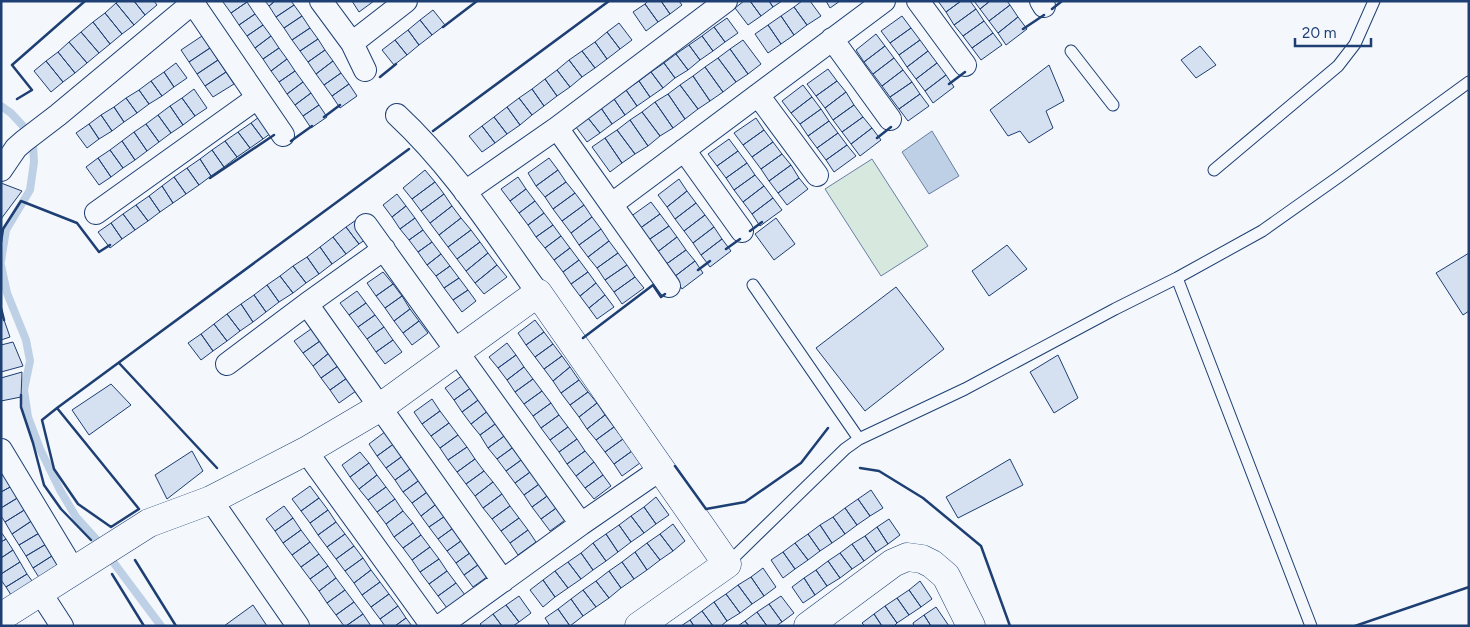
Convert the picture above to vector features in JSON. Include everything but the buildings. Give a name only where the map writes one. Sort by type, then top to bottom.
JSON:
[{"type":"street","points":[[321,1],[352,43],[365,70]]},
{"type":"street","points":[[352,43],[406,1]]},
{"type":"street","points":[[465,192],[557,128],[726,1]]},
{"type":"street","points":[[612,204],[884,1]]},
{"type":"street","points":[[918,1],[965,64]]},
{"type":"street","points":[[1,170],[14,144],[58,115],[194,2],[283,135]]},
{"type":"street","points":[[832,40],[890,119]]},
{"type":"street","points":[[758,95],[817,175]]},
{"type":"street","points":[[96,213],[258,98]]},
{"type":"street","points":[[397,116],[432,150],[465,192],[538,293],[727,564],[638,626]]},
{"type":"street","points":[[557,128],[669,286]]},
{"type":"street","points":[[684,150],[742,231]]},
{"type":"street","points":[[366,225],[581,524]]},
{"type":"street","points":[[227,364],[307,304],[384,250]]},
{"type":"street","points":[[2,616],[149,523],[211,500],[306,451],[379,408],[538,293]]},
{"type":"street","points":[[307,304],[503,581]]},
{"type":"street","points":[[1,450],[74,571]]},
{"type":"street","points":[[306,451],[432,626]]},
{"type":"street","points":[[440,626],[661,469]]},
{"type":"street","points":[[211,500],[298,626]]},
{"type":"street","points":[[808,626],[893,563],[907,557],[922,559],[932,564],[946,576],[971,626]]},
{"type":"street","points":[[40,592],[62,626]]},
{"type":"lane","points":[[1214,170],[1338,66],[1355,44],[1374,1]]},
{"type":"lane","points":[[1071,51],[1114,105]]},
{"type":"lane","points":[[727,564],[845,449],[859,439],[965,389],[1177,278],[1262,231],[1469,82]]},
{"type":"lane","points":[[1177,278],[1311,626]]},
{"type":"lane","points":[[753,285],[859,439]]},
{"type":"shaded area","points":[[872,159],[928,246],[881,276],[825,189]]},
{"type":"water","points":[[932,131],[959,176],[929,194],[902,152]]},
{"type":"waterway","points":[[1,106],[11,113],[23,126],[33,145],[34,162],[30,190],[6,230],[1,261]]},
{"type":"waterway","points":[[1,265],[7,293],[26,340],[30,361],[24,390],[28,417],[40,449],[60,490],[76,517],[96,539],[161,626]]},
{"type":"wall","points":[[17,99],[32,90],[12,65],[85,1]]},
{"type":"wall","points":[[443,27],[477,1]]},
{"type":"wall","points":[[433,131],[609,1]]},
{"type":"wall","points":[[1052,9],[1062,1]]},
{"type":"wall","points":[[1023,29],[1044,15]]},
{"type":"wall","points":[[380,77],[396,64]]},
{"type":"wall","points":[[949,84],[965,72]]},
{"type":"wall","points":[[324,117],[340,105]]},
{"type":"wall","points":[[291,141],[312,126]]},
{"type":"wall","points":[[877,138],[891,127]]},
{"type":"wall","points":[[210,178],[274,135]]},
{"type":"wall","points":[[57,408],[139,509],[111,527],[78,504],[54,469],[42,420],[57,408],[409,149]]},
{"type":"wall","points":[[1,242],[3,229],[21,201],[77,223],[99,252],[110,245]]},
{"type":"wall","points":[[750,231],[762,222]]},
{"type":"wall","points":[[726,249],[740,239]]},
{"type":"wall","points":[[698,270],[710,261]]},
{"type":"wall","points":[[583,338],[653,285],[661,297],[665,294]]},
{"type":"wall","points":[[1,308],[4,320]]},
{"type":"wall","points":[[119,363],[217,468]]},
{"type":"wall","points":[[21,395],[21,407],[44,485],[61,509],[91,540]]},
{"type":"wall","points":[[675,466],[706,509],[745,502],[801,463],[828,428]]},
{"type":"wall","points":[[860,468],[879,471],[923,498],[981,546],[1010,626]]},
{"type":"wall","points":[[135,560],[176,626]]},
{"type":"wall","points":[[112,574],[144,626]]},
{"type":"wall","points":[[1355,626],[1469,587]]}]
